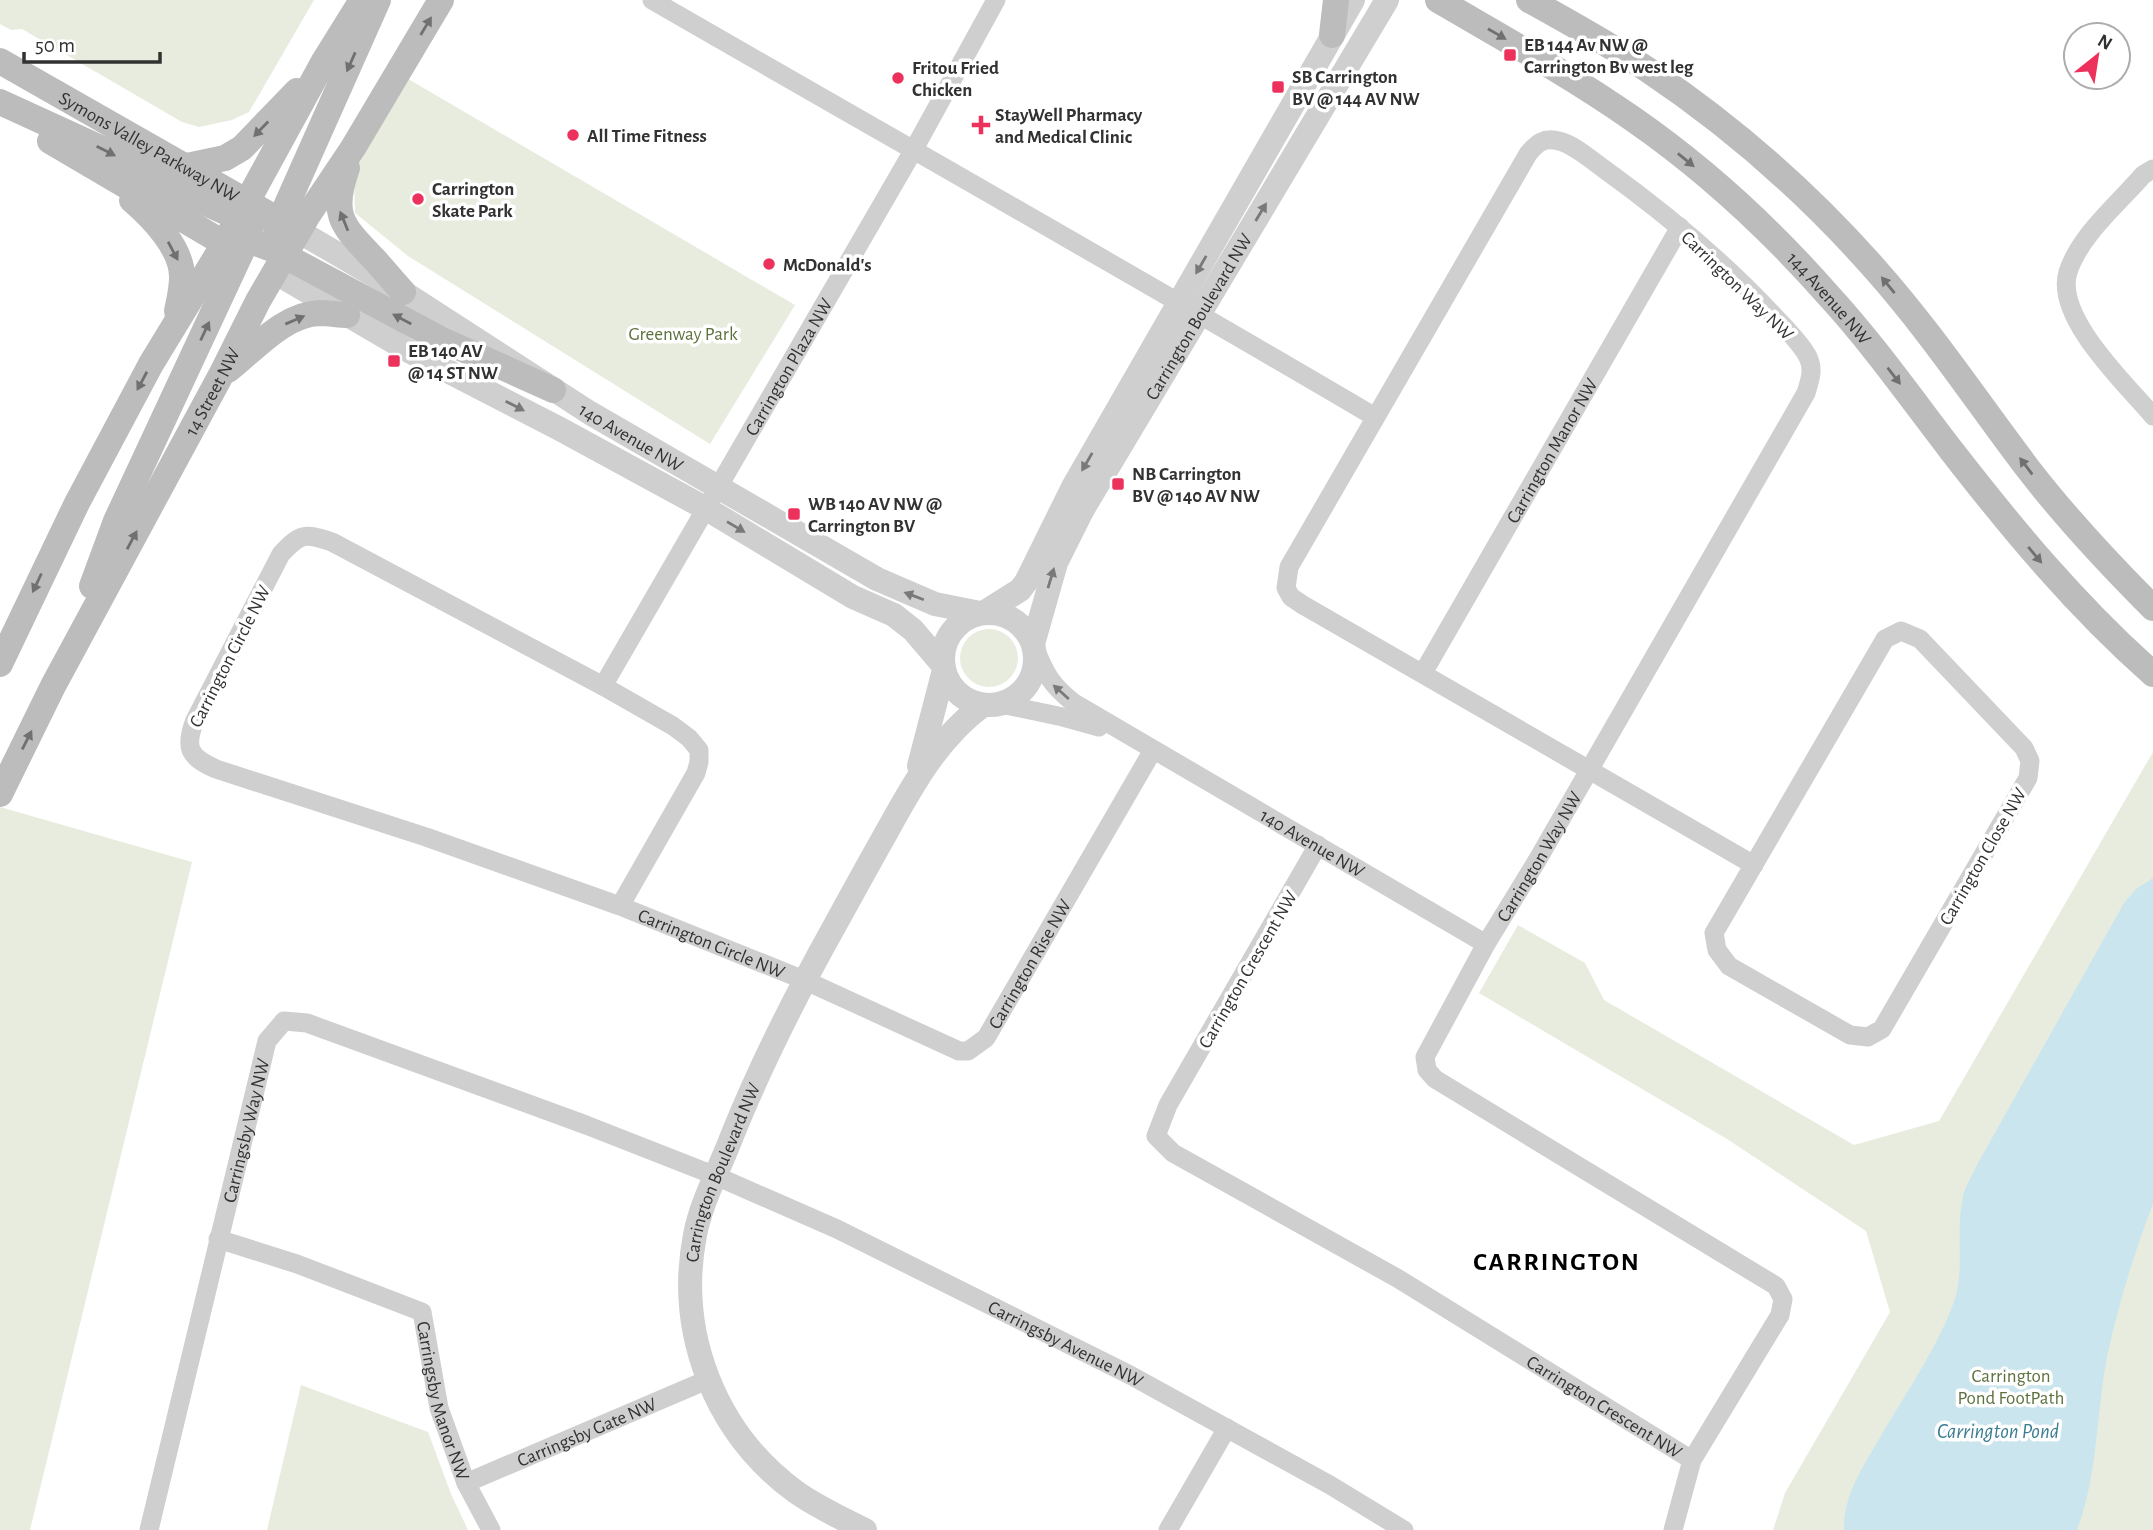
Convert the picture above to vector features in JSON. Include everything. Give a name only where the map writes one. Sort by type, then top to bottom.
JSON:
[{"type":"main road","points":[[53,686],[116,521],[241,230],[324,61],[362,0]]},
{"type":"main road","points":[[378,0],[281,243],[440,339],[553,390]]},
{"type":"main road","name":"14 Street NW","points":[[0,794],[53,686],[221,375],[281,243],[353,148],[441,0]]},
{"type":"main road","points":[[1332,35],[1336,0]]},
{"type":"main road","name":"144 Avenue NW","points":[[1438,0],[1550,66],[1634,120],[1772,234],[1838,306],[2048,570],[2153,674]]},
{"type":"main road","points":[[1529,0],[1586,31],[1648,70],[1707,113],[1769,165],[1829,222],[1874,268],[1920,324],[2066,516],[2110,566],[2153,608]]},
{"type":"main road","name":"Symons Valley Parkway NW","points":[[0,61],[187,166],[241,230],[281,243]]},
{"type":"main road","points":[[187,166],[225,158],[242,148],[324,61]]},
{"type":"main road","points":[[0,67],[35,81]]},
{"type":"main road","points":[[0,102],[107,151],[241,230]]},
{"type":"main road","name":"Symons Valley Parkway NW","points":[[0,112],[93,166],[241,230],[281,243]]},
{"type":"main road","points":[[353,148],[339,195],[342,221],[349,234],[403,292]]},
{"type":"main road","points":[[93,166],[146,212],[171,245],[183,276],[176,322]]},
{"type":"main road","points":[[0,664],[77,503],[176,322],[241,230]]},
{"type":"main road","points":[[221,375],[277,328],[291,320],[320,313],[348,315]]},
{"type":"street","points":[[652,0],[1375,417]]},
{"type":"street","name":"Carrington Plaza NW","points":[[711,498],[913,151],[996,0]]},
{"type":"street","name":"Carrington Boulevard NW","points":[[1034,646],[1043,603],[1067,538],[1332,35],[1353,0]]},
{"type":"street","name":"Carrington Boulevard NW","points":[[982,612],[1020,590],[1026,583],[1073,487],[1387,0]]},
{"type":"street","name":"Carrington Way NW","points":[[1486,944],[1538,859],[1806,393],[1812,369],[1808,356],[1797,341],[1731,273],[1680,228],[1636,192],[1577,150],[1561,141],[1547,139],[1537,143],[1528,154],[1375,417],[1289,567],[1286,588],[1292,597],[1303,605],[1589,769]]},
{"type":"street","points":[[2153,169],[2143,175],[2083,244],[2068,271],[2066,284],[2068,301],[2078,323],[2153,416]]},
{"type":"street","name":"Carrington Manor NW","points":[[1423,673],[1680,228]]},
{"type":"street","name":"140 Avenue NW","points":[[281,243],[403,292],[553,390],[853,597],[894,615],[913,630],[943,667],[954,691],[968,701],[1089,724],[1146,746]]},
{"type":"street","name":"140 Avenue NW","points":[[281,243],[348,315],[409,352],[560,429],[711,498],[877,579],[935,604],[1000,613],[1015,620],[1026,631],[1046,676],[1057,690],[1090,713],[1486,944]]},
{"type":"street","points":[[603,686],[711,498]]},
{"type":"street","name":"Carrington Circle NW","points":[[620,906],[695,773],[699,750],[689,738],[603,686],[332,542],[305,535],[296,538],[281,554],[188,736],[190,749],[197,758],[216,769],[426,837],[620,906],[804,980]]},
{"type":"street","points":[[943,667],[942,651],[949,633],[962,620],[982,612]]},
{"type":"street","name":"Carrington Close NW","points":[[1901,631],[1920,639],[2024,748],[2030,761],[2028,778],[1882,1029],[1868,1037],[1850,1035],[1741,973],[1729,966],[1717,950],[1714,933],[1754,865],[1885,639],[1901,631]]},
{"type":"street","points":[[992,705],[1017,696],[1029,683],[1035,666],[1034,646]]},
{"type":"street","name":"Carrington Boulevard NW","points":[[915,780],[943,667]]},
{"type":"street","name":"Carrington Boulevard NW","points":[[865,1530],[819,1507],[771,1471],[736,1431],[707,1380],[693,1322],[691,1270],[695,1233],[750,1092],[804,980],[915,780],[950,733],[992,705]]},
{"type":"street","name":"Carrington Rise NW","points":[[804,980],[958,1051],[977,1047],[986,1038],[1146,746]]},
{"type":"street","points":[[1589,769],[1754,865]]},
{"type":"street","name":"Carrington Crescent NW","points":[[1318,845],[1168,1105],[1156,1136],[1173,1153],[1397,1278],[1692,1460],[1780,1315],[1783,1299],[1776,1286],[1435,1079],[1427,1070],[1425,1057],[1486,944]]},
{"type":"street","name":"Carringsby Way NW","points":[[149,1530],[267,1041],[284,1021],[307,1023],[586,1125],[716,1176]]},
{"type":"street","name":"Carringsby Avenue NW","points":[[716,1176],[836,1229],[1031,1324],[1227,1428],[1404,1530]]},
{"type":"street","name":"Carringsby Manor NW","points":[[218,1239],[297,1264],[422,1311],[439,1408],[466,1483],[491,1530]]},
{"type":"street","name":"Carringsby Gate NW","points":[[466,1483],[707,1380]]},
{"type":"street","points":[[1168,1530],[1227,1428]]},
{"type":"street","points":[[1673,1530],[1692,1460]]},
{"type":"green space","points":[[0,0],[314,0],[249,112],[232,120],[199,127],[182,122],[22,29],[11,30],[0,24]]},
{"type":"green space","name":"Greenway Park","points":[[398,73],[795,305],[710,444],[408,256],[355,213],[353,148]]},
{"type":"green space","points":[[983,629],[995,629],[1010,637],[1018,652],[1018,664],[1010,679],[995,687],[983,687],[968,679],[960,664],[960,652],[968,637]]},
{"type":"green space","name":"Carrington Pond FootPath","points":[[2153,752],[2153,1530],[1773,1530],[1785,1493],[1890,1312],[1866,1231],[1727,1139],[1479,993],[1518,925],[1585,963],[1604,1000],[1854,1145],[1939,1121]]},
{"type":"green space","points":[[0,807],[192,862],[30,1530],[0,1530]]},
{"type":"green space","points":[[301,1385],[428,1432],[451,1494],[468,1530],[267,1530]]},
{"type":"water","name":"Carrington Pond","points":[[2153,878],[2153,1204],[2139,1241],[2111,1338],[2089,1488],[2077,1530],[1844,1530],[1847,1506],[1855,1483],[1930,1353],[1955,1299],[1959,1274],[1961,1210],[1967,1184],[2124,903],[2136,889]]},
{"type":"place","name":"EB 144 Av NW @ Carrington Bv west leg","points":[[1510,55]]},
{"type":"place","name":"Fritou Fried Chicken","points":[[898,78]]},
{"type":"place","name":"SB Carrington BV @ 144 AV NW","points":[[1278,87]]},
{"type":"place","name":"StayWell Pharmacy and Medical Clinic","points":[[981,125]]},
{"type":"place","name":"All Time Fitness","points":[[573,135]]},
{"type":"place","name":"Carrington Skate Park","points":[[418,199]]},
{"type":"place","name":"McDonald's","points":[[769,264]]},
{"type":"place","name":"EB 140 AV @ 14 ST NW","points":[[394,361]]},
{"type":"place","name":"NB Carrington BV @ 140 AV NW","points":[[1118,484]]},
{"type":"place","name":"WB 140 AV NW @ Carrington BV","points":[[794,514]]},
{"type":"district","name":"CARRINGTON","points":[[1557,1261]]}]
